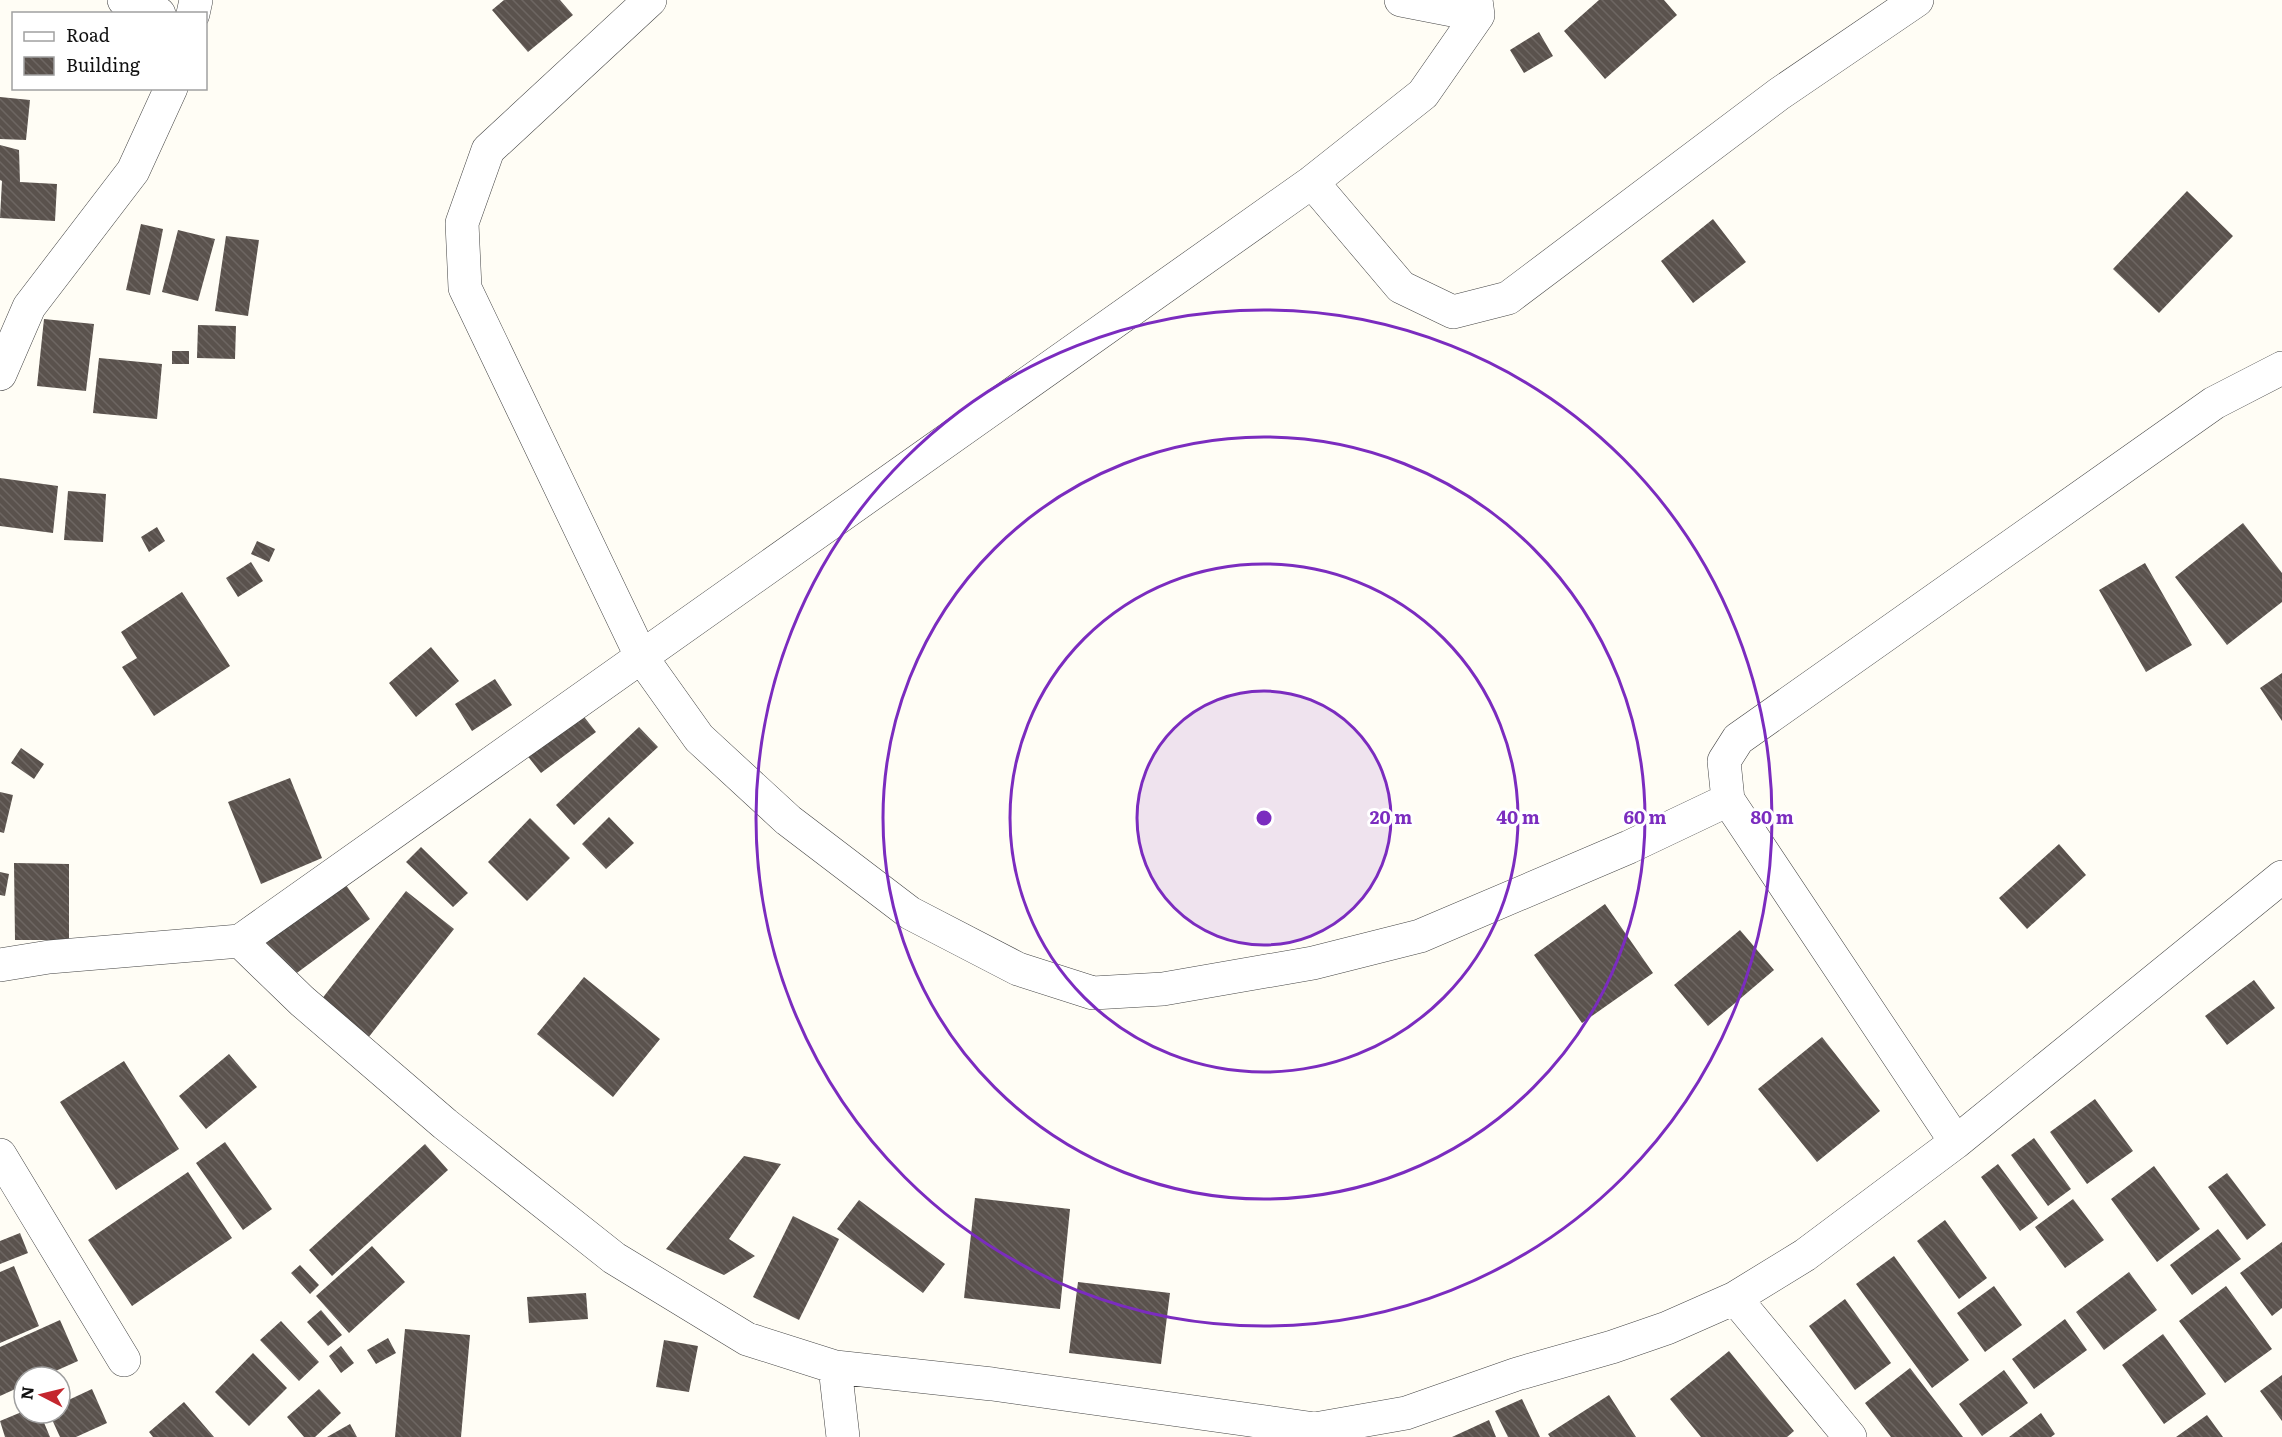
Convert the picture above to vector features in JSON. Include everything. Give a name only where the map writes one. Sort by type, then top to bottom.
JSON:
[{"type":"street","points":[[124,0],[154,12]]},
{"type":"street","points":[[651,0],[488,150],[462,223],[465,288],[642,658],[699,738],[788,820],[910,914],[1018,969],[1093,993],[1175,987],[1313,963],[1420,936],[1629,847],[1728,800]]},
{"type":"street","points":[[0,965],[49,957],[240,941],[1312,182],[1423,94],[1477,7],[1401,0]]},
{"type":"street","points":[[1312,182],[1401,287],[1453,312],[1508,298],[1779,94],[1917,0]]},
{"type":"street","points":[[0,374],[29,307],[133,171],[170,90]]},
{"type":"street","points":[[1956,1142],[1728,800],[1725,761],[1738,739],[2214,404],[2282,368]]},
{"type":"street","points":[[240,941],[302,1001],[446,1124],[614,1257],[747,1339],[835,1367],[992,1384],[1316,1433],[1406,1413],[1517,1374],[1611,1347],[1667,1328],[1735,1298],[1805,1255],[1956,1142],[2282,877]]},
{"type":"street","points":[[0,1155],[124,1360]]},
{"type":"street","points":[[1735,1298],[1850,1437]]},
{"type":"street","points":[[835,1367],[843,1437]]},
{"type":"building","points":[[504,0],[560,0],[573,15],[528,52],[492,10]]},
{"type":"building","points":[[1599,0],[1664,0],[1677,15],[1605,79],[1564,31]]},
{"type":"building","points":[[1539,32],[1553,56],[1524,73],[1510,50]]},
{"type":"building","points":[[0,97],[30,100],[26,140],[0,139]]},
{"type":"building","points":[[0,145],[19,150],[20,182],[57,184],[55,221],[0,218],[2,181],[0,180]]},
{"type":"building","points":[[2187,191],[2233,236],[2159,313],[2113,269]]},
{"type":"building","points":[[1713,219],[1746,262],[1693,303],[1661,261]]},
{"type":"building","points":[[141,224],[163,229],[150,295],[126,290]]},
{"type":"building","points":[[178,230],[215,239],[198,301],[162,292]]},
{"type":"building","points":[[226,236],[259,240],[248,316],[215,311]]},
{"type":"building","points":[[44,319],[94,324],[86,391],[37,386]]},
{"type":"building","points":[[198,325],[236,326],[235,359],[197,358]]},
{"type":"building","points":[[172,351],[189,351],[189,364],[172,364]]},
{"type":"building","points":[[99,358],[162,364],[157,419],[93,413]]},
{"type":"building","points":[[0,478],[58,486],[53,533],[0,526]]},
{"type":"building","points":[[68,491],[106,494],[103,542],[64,540]]},
{"type":"building","points":[[2243,523],[2282,573],[2282,602],[2227,645],[2175,577]]},
{"type":"building","points":[[157,527],[165,541],[149,552],[141,537]]},
{"type":"building","points":[[257,541],[275,549],[269,562],[251,554]]},
{"type":"building","points":[[251,562],[263,581],[238,597],[226,578]]},
{"type":"building","points":[[2145,563],[2192,645],[2146,672],[2099,590]]},
{"type":"building","points":[[182,592],[230,666],[154,716],[122,667],[137,658],[121,632]]},
{"type":"building","points":[[431,647],[459,681],[416,717],[389,683]]},
{"type":"building","points":[[2282,673],[2282,721],[2260,688]]},
{"type":"building","points":[[495,679],[512,705],[472,731],[455,704]]},
{"type":"building","points":[[581,713],[596,732],[541,773],[526,754]]},
{"type":"building","points":[[639,727],[658,747],[574,825],[556,805]]},
{"type":"building","points":[[21,748],[44,764],[34,779],[11,763]]},
{"type":"building","points":[[290,778],[322,858],[261,884],[228,802]]},
{"type":"building","points":[[0,792],[13,795],[4,833],[0,832]]},
{"type":"building","points":[[609,817],[634,843],[606,869],[582,844]]},
{"type":"building","points":[[530,818],[570,858],[527,901],[488,862]]},
{"type":"building","points":[[2059,844],[2086,875],[2027,929],[1999,898]]},
{"type":"building","points":[[421,847],[468,893],[453,907],[406,862]]},
{"type":"building","points":[[14,863],[69,864],[69,940],[15,940]]},
{"type":"building","points":[[0,872],[9,874],[5,896],[0,895]]},
{"type":"building","points":[[341,878],[370,919],[290,978],[260,937]]},
{"type":"building","points":[[406,891],[454,929],[368,1038],[321,1000]]},
{"type":"building","points":[[1605,904],[1653,973],[1582,1023],[1534,955]]},
{"type":"building","points":[[1740,930],[1774,970],[1708,1026],[1674,985]]},
{"type":"building","points":[[584,977],[660,1039],[613,1097],[537,1034]]},
{"type":"building","points":[[2254,980],[2275,1008],[2227,1045],[2205,1016]]},
{"type":"building","points":[[1822,1037],[1880,1111],[1817,1162],[1758,1089]]},
{"type":"building","points":[[229,1054],[257,1087],[206,1129],[179,1096]]},
{"type":"building","points":[[124,1061],[179,1149],[116,1190],[60,1102]]},
{"type":"building","points":[[2095,1099],[2133,1151],[2087,1184],[2050,1132]]},
{"type":"building","points":[[2034,1138],[2071,1189],[2048,1206],[2011,1155]]},
{"type":"building","points":[[225,1142],[272,1209],[243,1230],[196,1163]]},
{"type":"building","points":[[425,1144],[448,1170],[332,1276],[309,1250]]},
{"type":"building","points":[[744,1156],[781,1164],[729,1239],[755,1256],[724,1275],[666,1249]]},
{"type":"building","points":[[1998,1164],[2038,1218],[2020,1231],[1981,1177]]},
{"type":"building","points":[[2154,1166],[2200,1229],[2157,1262],[2111,1199]]},
{"type":"building","points":[[188,1172],[232,1238],[132,1306],[88,1240]]},
{"type":"building","points":[[2227,1173],[2266,1225],[2247,1240],[2208,1187]]},
{"type":"building","points":[[975,1198],[1070,1209],[1060,1309],[964,1298]]},
{"type":"building","points":[[2073,1199],[2104,1240],[2065,1268],[2035,1227]]},
{"type":"building","points":[[859,1200],[945,1264],[923,1293],[837,1229]]},
{"type":"building","points":[[793,1216],[839,1239],[799,1320],[753,1297]]},
{"type":"building","points":[[1945,1220],[1987,1278],[1959,1299],[1917,1241]]},
{"type":"building","points":[[2218,1229],[2241,1259],[2192,1295],[2170,1265]]},
{"type":"building","points":[[20,1233],[28,1253],[0,1264],[0,1241]]},
{"type":"building","points":[[2282,1242],[2282,1308],[2272,1316],[2240,1273]]},
{"type":"building","points":[[372,1246],[405,1282],[349,1333],[316,1296]]},
{"type":"building","points":[[1894,1256],[1969,1360],[1932,1388],[1856,1284]]},
{"type":"building","points":[[300,1265],[319,1285],[310,1294],[291,1273]]},
{"type":"building","points":[[14,1266],[39,1326],[0,1343],[0,1272]]},
{"type":"building","points":[[2129,1272],[2157,1310],[2104,1350],[2076,1312]]},
{"type":"building","points":[[1078,1282],[1170,1293],[1161,1364],[1069,1353]]},
{"type":"building","points":[[1994,1286],[2022,1325],[1985,1352],[1957,1313]]},
{"type":"building","points":[[2226,1286],[2272,1349],[2225,1383],[2179,1321]]},
{"type":"building","points":[[586,1293],[588,1319],[529,1323],[527,1297]]},
{"type":"building","points":[[1845,1299],[1891,1363],[1855,1390],[1809,1326]]},
{"type":"building","points":[[321,1310],[342,1335],[328,1346],[307,1322]]},
{"type":"building","points":[[2065,1319],[2087,1350],[2034,1389],[2012,1359]]},
{"type":"building","points":[[60,1320],[78,1361],[69,1365],[12,1365],[12,1390],[0,1396],[0,1347]]},
{"type":"building","points":[[281,1321],[319,1362],[299,1381],[260,1340]]},
{"type":"building","points":[[405,1329],[470,1335],[461,1437],[395,1437]]},
{"type":"building","points":[[2163,1334],[2206,1394],[2164,1424],[2122,1365]]},
{"type":"building","points":[[388,1338],[396,1353],[376,1364],[367,1350]]},
{"type":"building","points":[[664,1340],[698,1346],[689,1392],[656,1387]]},
{"type":"building","points":[[341,1346],[354,1363],[341,1373],[329,1356]]},
{"type":"building","points":[[1729,1351],[1794,1431],[1787,1437],[1701,1437],[1670,1399]]},
{"type":"building","points":[[253,1353],[287,1388],[249,1426],[215,1392]]},
{"type":"building","points":[[1910,1368],[1963,1437],[1891,1437],[1865,1403]]},
{"type":"building","points":[[2004,1370],[2028,1403],[1982,1436],[1959,1404]]},
{"type":"building","points":[[2282,1375],[2282,1421],[2260,1391]]},
{"type":"building","points":[[92,1389],[107,1423],[76,1437],[60,1437],[54,1425],[72,1425],[72,1398]]},
{"type":"building","points":[[319,1389],[341,1413],[315,1437],[304,1437],[287,1417]]},
{"type":"building","points":[[1609,1395],[1636,1437],[1550,1437],[1548,1434]]},
{"type":"building","points":[[1522,1399],[1540,1437],[1508,1437],[1495,1411]]},
{"type":"building","points":[[184,1402],[214,1437],[153,1437],[149,1432]]},
{"type":"building","points":[[2041,1413],[2055,1434],[2051,1437],[2009,1437]]},
{"type":"building","points":[[2207,1415],[2223,1437],[2176,1437]]},
{"type":"building","points":[[12,1416],[12,1425],[45,1425],[50,1437],[5,1437],[0,1421]]},
{"type":"building","points":[[1489,1420],[1496,1437],[1452,1437]]},
{"type":"building","points":[[350,1424],[357,1437],[327,1437]]}]
